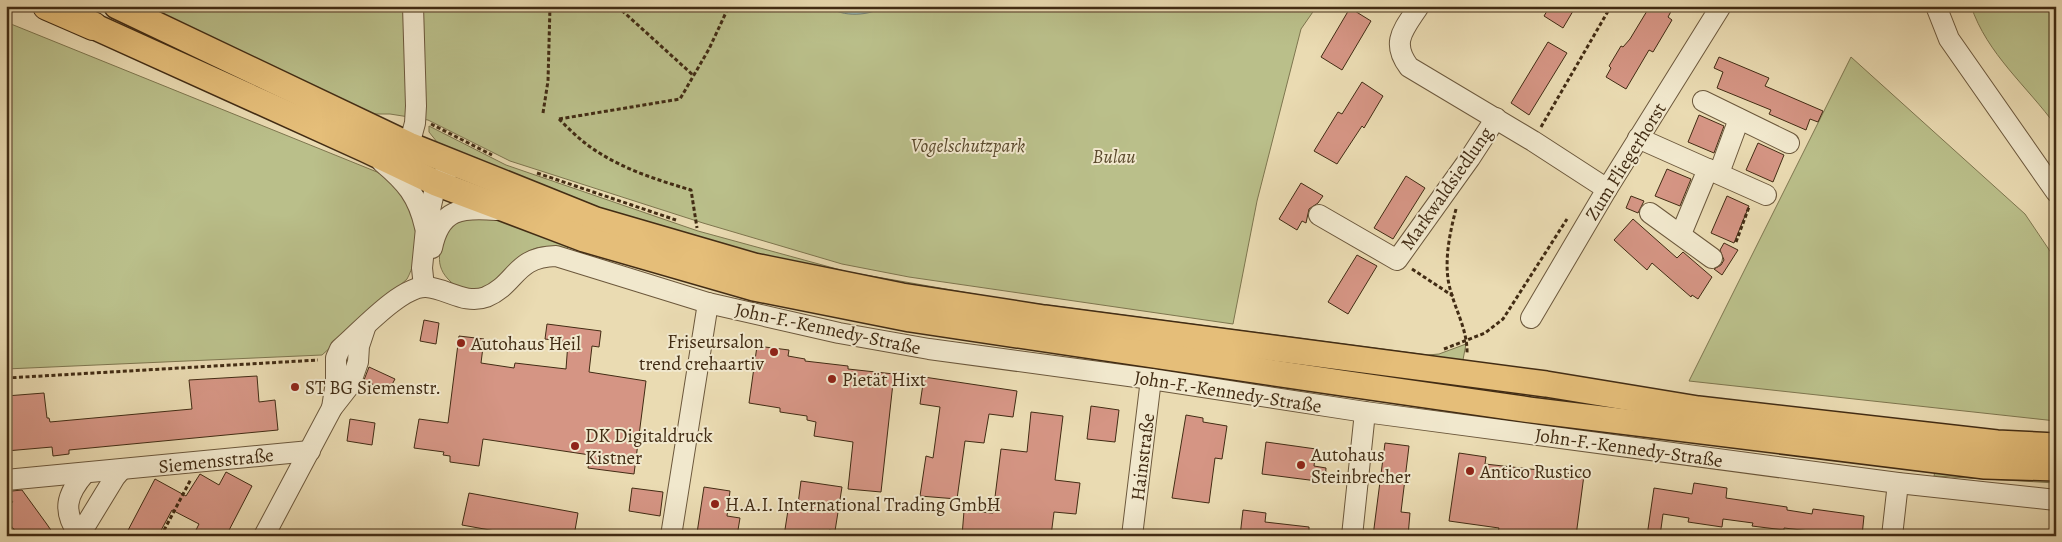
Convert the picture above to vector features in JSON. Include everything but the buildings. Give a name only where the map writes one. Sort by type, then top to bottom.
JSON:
[{"type":"highway","points":[[47,6],[93,26]]},
{"type":"main road","points":[[117,6],[412,134],[466,168],[596,220],[772,270],[902,296],[1044,318],[1546,384],[1698,409],[1997,443],[2056,446]]},
{"type":"main road","points":[[93,26],[436,183],[509,212],[584,239],[754,288],[910,319],[1530,410],[1985,466],[2056,468]]},
{"type":"street","points":[[413,6],[416,94],[412,134],[436,183]]},
{"type":"street","name":"Markwaldsiedlung","points":[[1419,6],[1400,36],[1400,56],[1409,67],[1496,118],[1607,188]]},
{"type":"street","name":"Zum Fliegerhorst","points":[[1531,318],[1607,188],[1721,6]]},
{"type":"street","points":[[1936,6],[1949,39],[2056,192]]},
{"type":"street","points":[[1703,101],[1789,143]]},
{"type":"street","name":"Markwaldsiedlung","points":[[1319,215],[1396,260],[1470,158],[1496,118]]},
{"type":"street","points":[[1681,234],[1739,118]]},
{"type":"street","points":[[367,150],[412,134]]},
{"type":"street","points":[[1638,138],[1761,192]]},
{"type":"street","points":[[367,150],[394,172],[413,194],[420,206],[426,228]]},
{"type":"street","points":[[424,287],[422,268],[426,228],[436,183],[444,173],[466,168]]},
{"type":"street","points":[[424,287],[434,237],[439,227],[450,215],[456,211],[471,208],[509,212]]},
{"type":"street","points":[[1650,214],[1681,234],[1712,258]]},
{"type":"street","name":"John-F.-Kennedy-Straße","points":[[424,287],[467,299],[484,298],[500,289],[531,260],[540,257],[556,256],[708,303],[839,333],[929,349],[1151,379],[1365,412],[1898,483],[2056,500]]},
{"type":"street","points":[[336,358],[340,349],[397,298],[412,290],[424,287]]},
{"type":"street","points":[[671,536],[708,303]]},
{"type":"street","name":"Siemensstraße","points":[[264,536],[332,408],[350,386],[358,362],[359,346],[364,328]]},
{"type":"street","name":"Siemensstraße","points":[[332,408],[336,382],[336,358]]},
{"type":"street","name":"Hainstraße","points":[[1132,536],[1151,379]]},
{"type":"street","points":[[1352,536],[1365,412]]},
{"type":"street","name":"Siemensstraße","points":[[6,480],[310,451]]},
{"type":"street","points":[[79,536],[121,470]]},
{"type":"street","points":[[79,536],[69,516],[68,502],[74,486],[85,473]]},
{"type":"street","points":[[1892,536],[1898,483]]},
{"type":"path","points":[[543,113],[548,81],[550,6]]},
{"type":"path","points":[[617,6],[694,76]]},
{"type":"path","points":[[697,228],[691,190],[656,180],[614,161],[584,143],[558,119],[680,99],[710,50],[729,6]]},
{"type":"path","points":[[1533,141],[1611,6]]},
{"type":"path","points":[[412,134],[433,125],[499,158]]},
{"type":"path","points":[[534,172],[679,221]]},
{"type":"path","points":[[1736,242],[1761,192]]},
{"type":"path","points":[[1458,201],[1449,236],[1448,278],[1468,340],[1486,333],[1502,319],[1567,218]]},
{"type":"path","points":[[688,224],[706,230]]},
{"type":"path","points":[[1396,260],[1453,296]]},
{"type":"path","points":[[6,378],[312,361],[336,358]]},
{"type":"path","points":[[161,536],[201,461]]},
{"type":"green space","name":"Bulau","points":[[139,6],[1317,6],[1301,29],[1257,201],[1233,324],[909,277],[842,264],[703,223],[510,161],[428,120],[390,114],[363,114]]},
{"type":"green space","points":[[1971,6],[2056,6],[2056,126],[1997,55],[1978,23]]},
{"type":"green space","points":[[6,22],[377,172],[394,182],[408,195],[415,214],[416,249],[407,279],[322,355],[6,369]]},
{"type":"green space","points":[[1851,57],[2025,214],[2056,260],[2056,421],[1689,381]]},
{"type":"green space","points":[[429,126],[506,165],[698,231],[848,272],[1009,300],[1428,355],[1439,354],[1466,344],[1462,365],[1047,310],[817,273],[598,212],[456,156],[437,142],[429,132]]},
{"type":"green space","points":[[480,214],[569,244],[566,251],[557,248],[539,247],[529,251],[519,257],[491,283],[481,289],[471,291],[460,288],[443,273],[439,260],[441,246],[449,226]]},
{"type":"green space","points":[[1935,471],[2056,477],[2056,483],[1934,476]]},
{"type":"water","points":[[828,6],[885,6],[864,14],[848,14]]},
{"type":"place","name":"Autohaus Heil","points":[[461,343]]},
{"type":"place","name":"Friseursalon trend crehaartiv","points":[[774,352]]},
{"type":"place","name":"Pietät Hixt","points":[[832,379]]},
{"type":"place","name":"ST BG Siemenstr.","points":[[295,387]]},
{"type":"place","name":"DK Digitaldruck Kistner","points":[[575,446]]},
{"type":"place","name":"Autohaus Steinbrecher","points":[[1301,465]]},
{"type":"place","name":"Antico Rustico","points":[[1470,471]]},
{"type":"place","name":"H.A.I. International Trading GmbH","points":[[715,504]]},
{"type":"park label","name":"Vogelschutzpark","points":[[968,145]]}]
